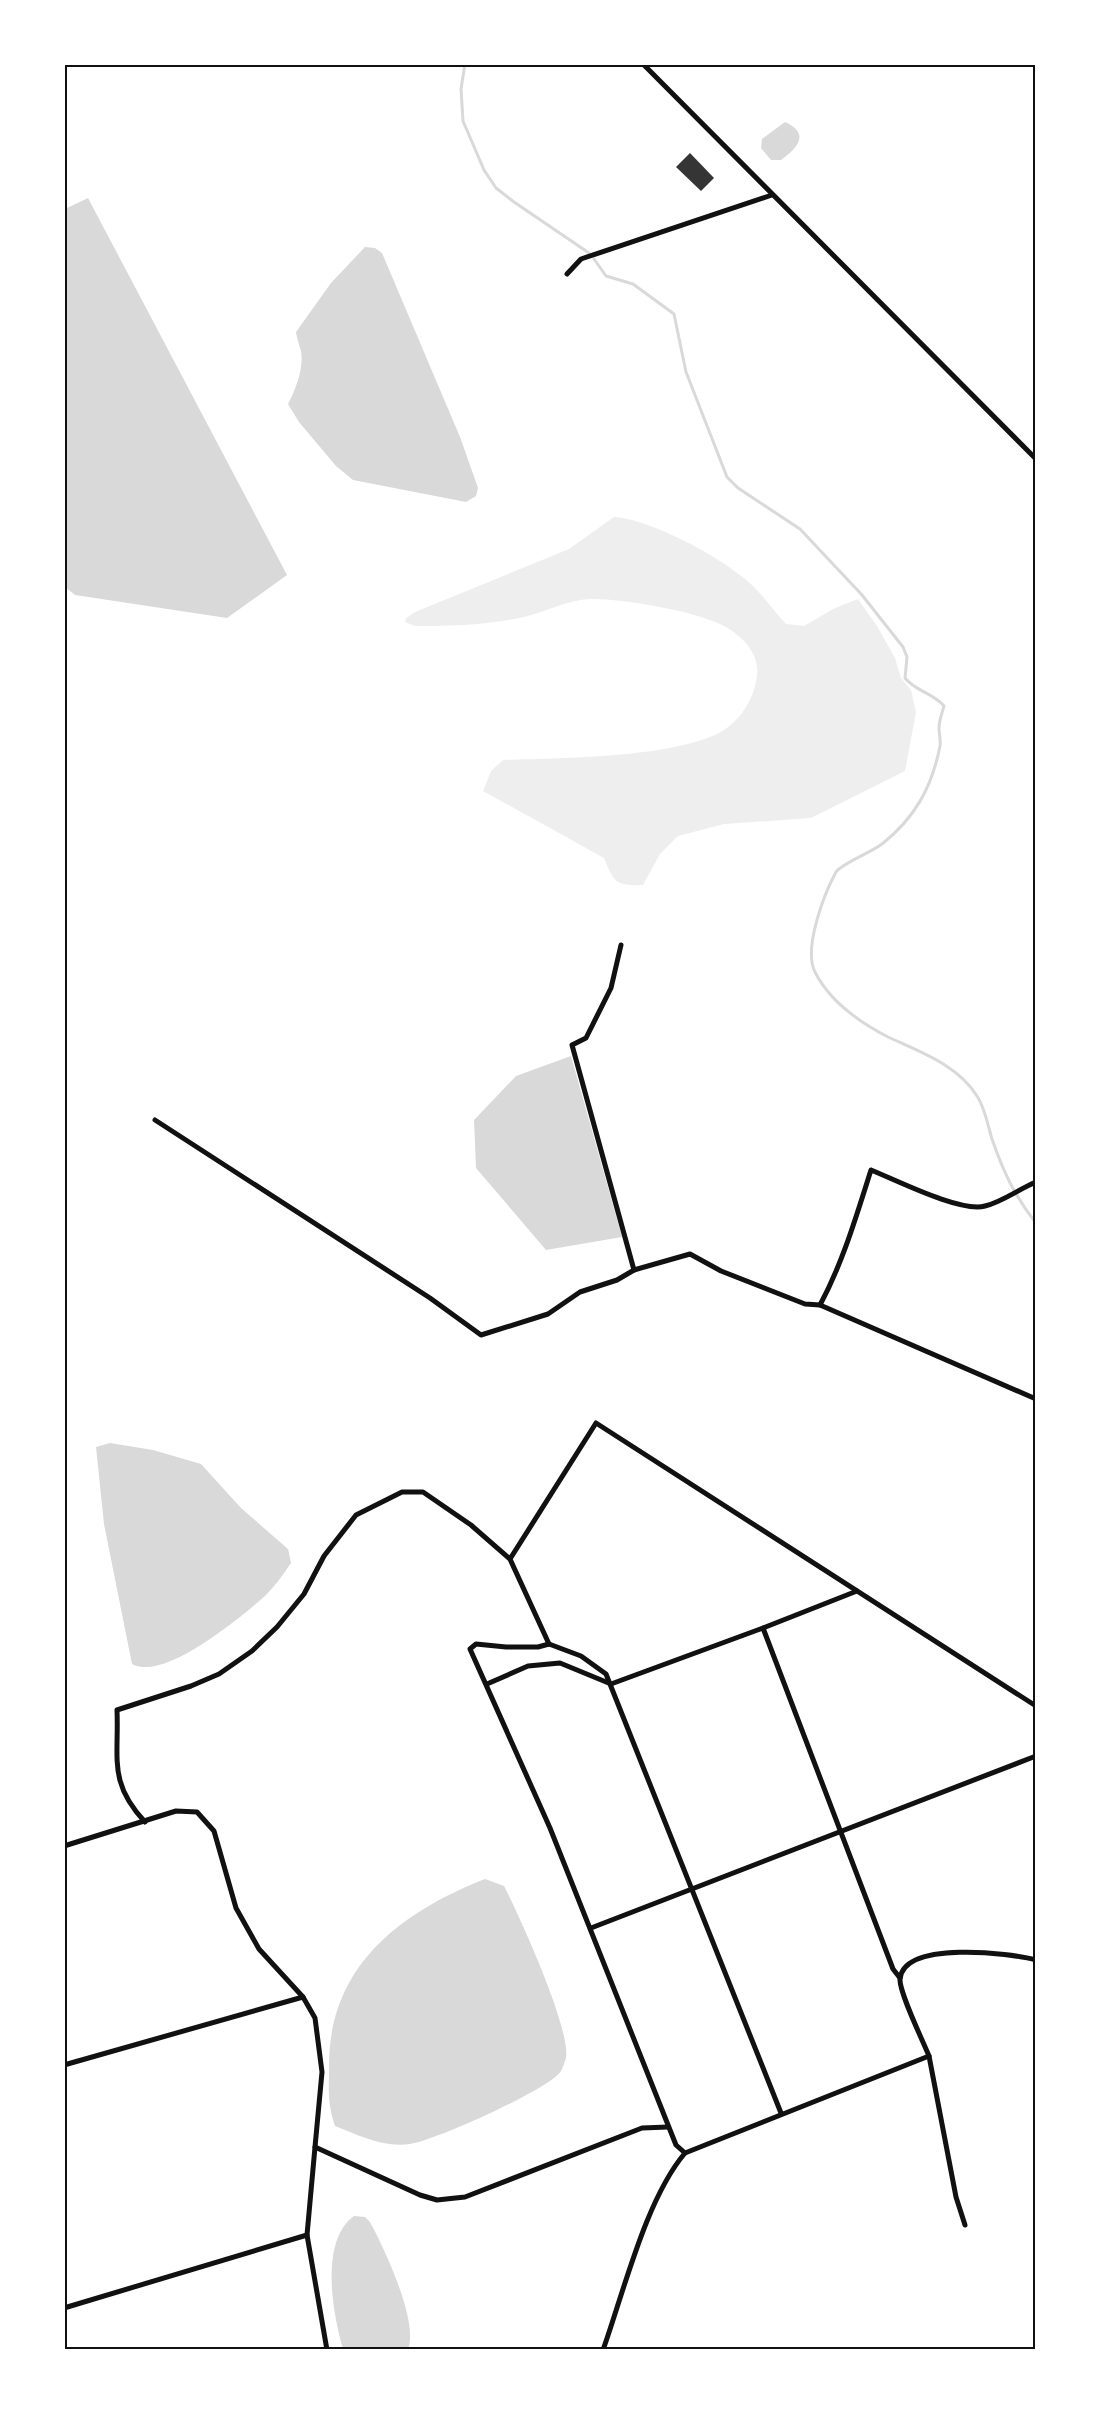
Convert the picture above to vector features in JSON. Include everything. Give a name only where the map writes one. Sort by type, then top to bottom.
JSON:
[{"type":"street","points":[[643,64],[1035,459]]},
{"type":"street","points":[[567,274],[581,260],[772,195]]},
{"type":"street","points":[[621,945],[612,988],[586,1038],[572,1045],[634,1270]]},
{"type":"street","points":[[155,1120],[430,1298],[481,1335],[548,1314],[580,1292],[617,1280],[634,1270],[690,1254],[721,1271],[806,1304],[820,1305],[1035,1399]]},
{"type":"street","points":[[820,1305],[850,1239],[871,1170],[931,1195],[972,1208],[985,1206],[1035,1182]]},
{"type":"street","points":[[510,1559],[596,1423],[1035,1706]]},
{"type":"street","points":[[146,1822],[132,1807],[121,1788],[116,1761],[117,1710],[191,1686],[219,1674],[252,1651],[277,1627],[304,1594],[324,1556],[356,1515],[402,1492],[423,1492],[471,1525],[510,1559],[549,1644]]},
{"type":"street","points":[[487,1684],[528,1666],[560,1663],[612,1684],[857,1591]]},
{"type":"street","points":[[763,1628],[839,1832],[893,1969],[900,1978],[901,1986],[929,2056],[956,2197],[965,2225]]},
{"type":"street","points":[[685,2153],[676,2145],[668,2127],[591,1928],[470,1649],[476,1644],[538,1647],[549,1644],[596,1665],[606,1674],[693,1887],[781,2113]]},
{"type":"street","points":[[591,1928],[1035,1756]]},
{"type":"street","points":[[64,1846],[176,1811],[197,1812],[214,1832],[236,1908],[260,1949],[303,1997],[315,2018],[319,2031],[322,2072],[307,2235],[327,2349]]},
{"type":"street","points":[[900,1978],[910,1963],[932,1955],[994,1952],[1035,1960]]},
{"type":"street","points":[[64,2065],[303,1997]]},
{"type":"street","points":[[603,2349],[651,2213],[674,2166],[685,2153],[929,2056]]},
{"type":"street","points":[[315,2147],[420,2195],[449,2200],[465,2197],[642,2128],[668,2127]]},
{"type":"street","points":[[64,2308],[307,2235]]},
{"type":"shaded area","points":[[785,122],[798,131],[799,141],[781,160],[771,160],[761,148],[762,139]]},
{"type":"shaded area","points":[[88,198],[287,575],[227,618],[75,595],[65,587],[67,347],[65,209]]},
{"type":"shaded area","points":[[365,247],[375,248],[382,253],[460,437],[478,488],[476,496],[466,502],[353,480],[336,466],[299,422],[288,404],[296,385],[302,358],[296,332],[331,283]]},
{"type":"shaded area","points":[[614,517],[648,525],[707,553],[753,586],[786,624],[804,626],[835,608],[858,599],[877,626],[895,658],[901,678],[911,690],[916,712],[905,771],[811,818],[724,824],[678,836],[660,854],[643,885],[626,885],[617,881],[604,858],[483,791],[491,771],[503,760],[614,755],[644,752],[698,741],[719,733],[734,723],[750,701],[756,684],[757,666],[751,649],[745,642],[723,626],[671,609],[618,600],[590,599],[497,622],[415,626],[405,622],[406,618],[415,612],[569,549]]},
{"type":"shaded area","points":[[571,1056],[622,1237],[546,1250],[476,1168],[474,1120],[516,1076]]},
{"type":"shaded area","points":[[110,1443],[153,1450],[201,1464],[241,1508],[288,1549],[291,1563],[265,1596],[201,1645],[163,1664],[146,1667],[132,1664],[104,1524],[96,1447]]},
{"type":"shaded area","points":[[485,1879],[504,1886],[553,1998],[565,2043],[566,2058],[561,2071],[536,2090],[515,2101],[423,2141],[400,2145],[391,2144],[362,2137],[335,2126],[329,2097],[332,2032],[341,2001],[355,1973],[374,1948],[398,1927],[424,1909]]},
{"type":"shaded area","points":[[354,2216],[365,2217],[370,2222],[391,2266],[409,2321],[408,2349],[343,2349],[333,2299],[333,2260],[336,2243],[343,2227]]},
{"type":"building","points":[[690,153],[714,178],[701,191],[676,167]]},
{"type":"waterway","points":[[465,64],[461,89],[463,121],[484,170],[496,188],[589,253]]},
{"type":"waterway","points":[[594,259],[606,276],[633,284],[674,314],[686,372],[727,477],[738,488],[800,529],[862,595],[903,647],[907,657],[905,678],[944,706],[939,725],[940,746],[937,761],[927,788],[913,812],[894,834],[836,872],[816,922],[812,962],[821,983],[837,1002],[856,1018],[949,1068],[969,1085],[982,1106],[1005,1173],[1036,1223]]}]
